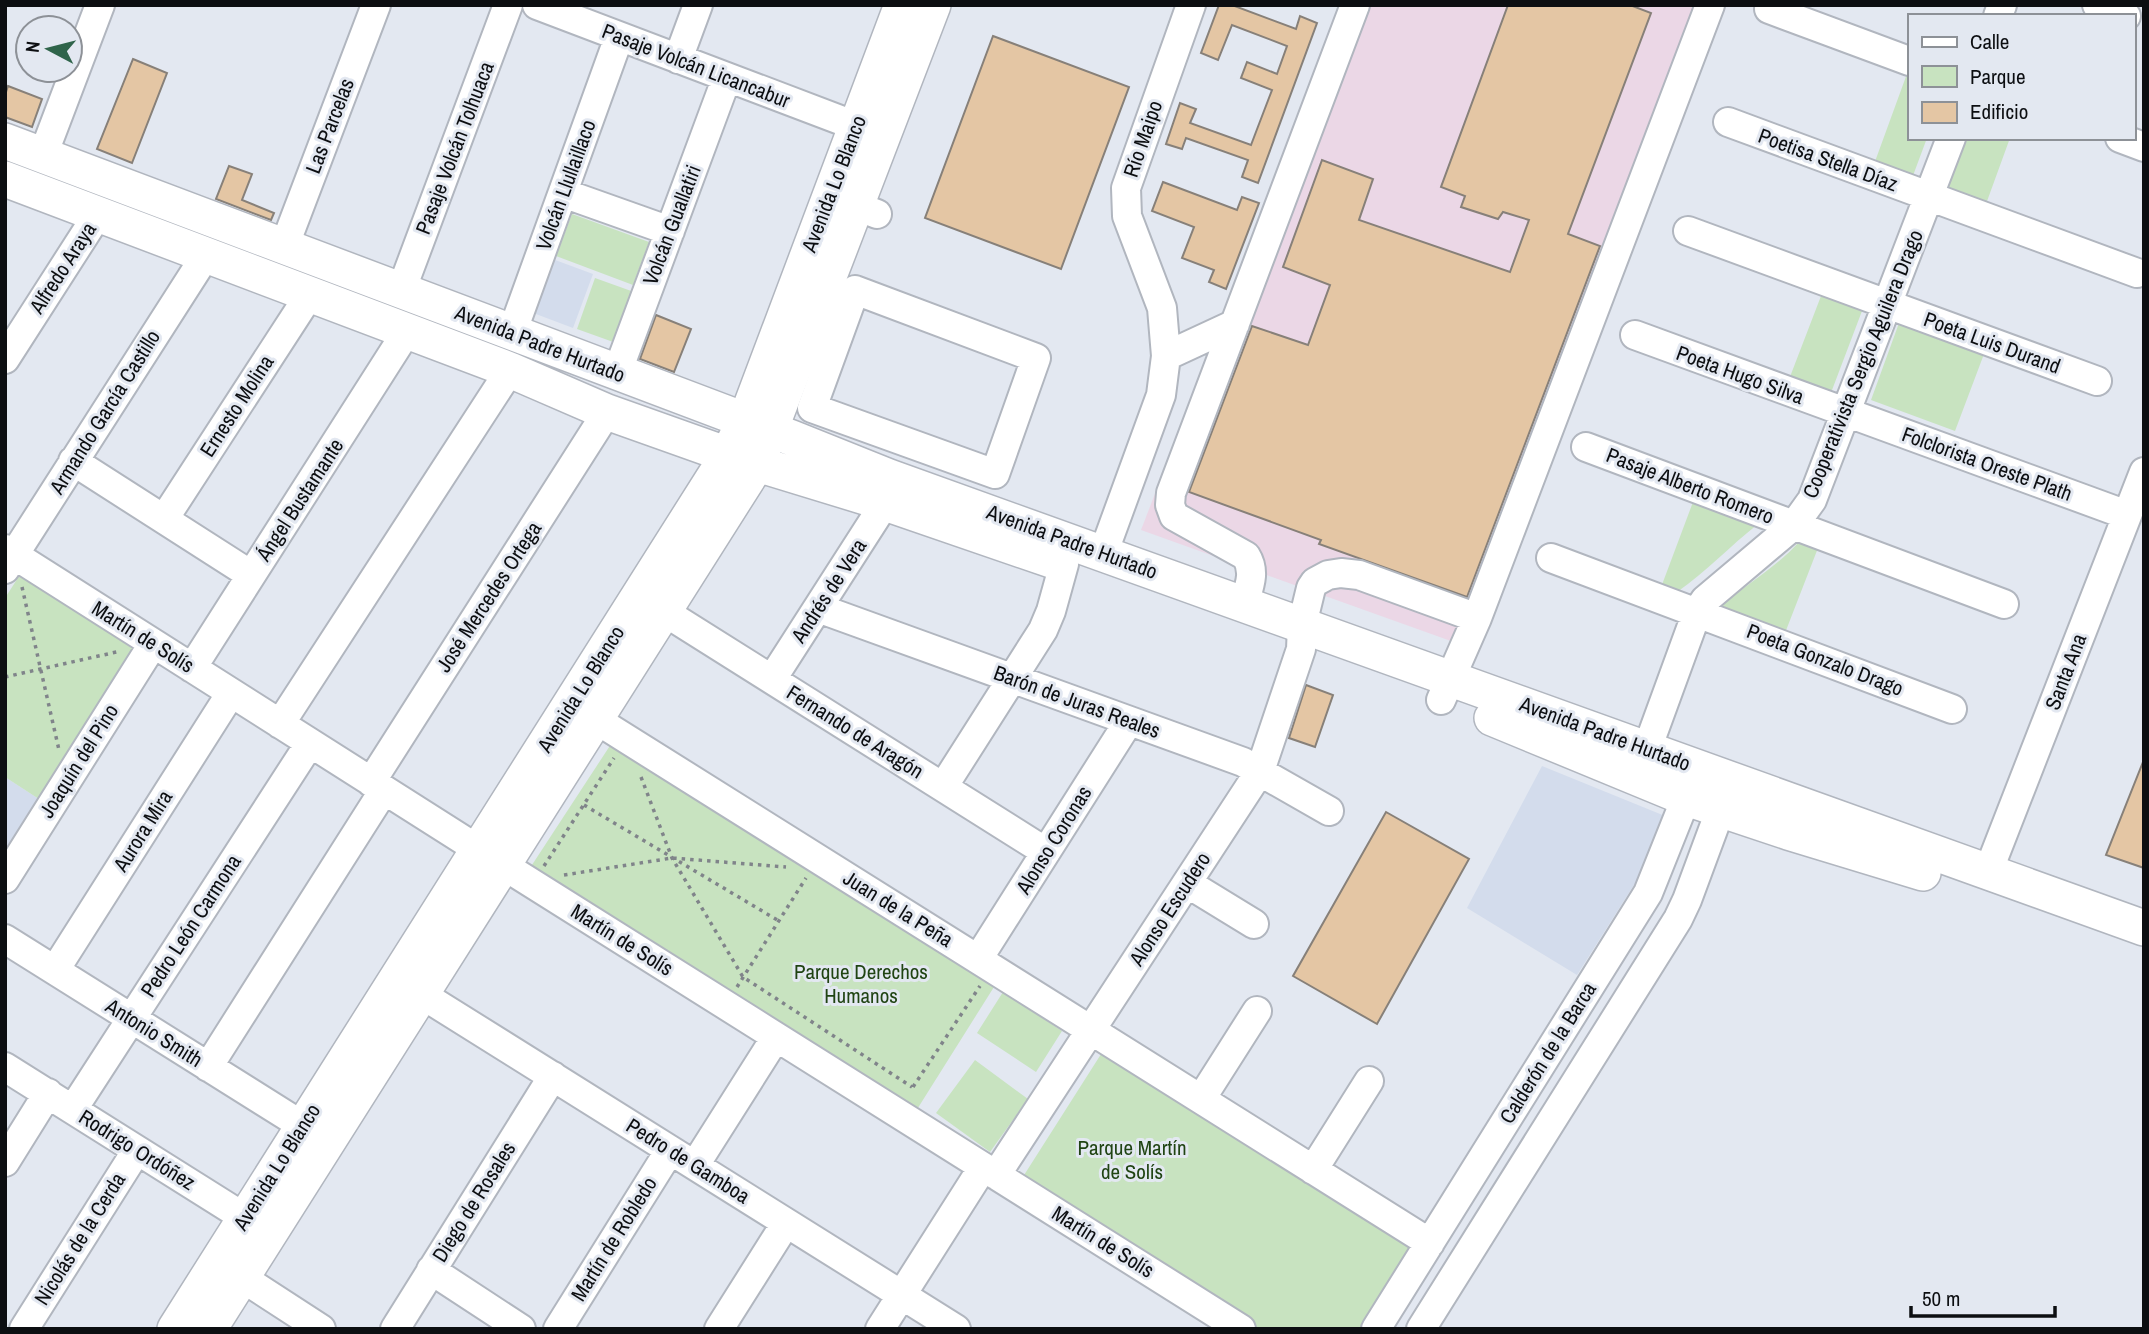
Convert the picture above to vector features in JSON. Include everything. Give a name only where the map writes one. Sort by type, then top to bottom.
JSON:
[{"type":"main road","name":"Avenida Lo Blanco","points":[[759,426],[856,126],[906,6]]},
{"type":"main road","name":"Avenida Lo Blanco","points":[[209,1329],[241,1278],[257,1226],[303,1126],[491,858],[595,719],[663,611],[743,460],[867,210],[906,6]]},
{"type":"main road","name":"Avenida Padre Hurtado","points":[[5,141],[759,426],[1084,555],[1302,637],[1447,690],[1647,749],[1711,789],[1918,871],[2144,952]]},
{"type":"main road","name":"Avenida Padre Hurtado","points":[[5,179],[510,369],[607,412],[743,460],[885,503],[1084,555],[1244,604],[1302,637]]},
{"type":"main road","name":"Avenida Lo Blanco","points":[[175,1329],[257,1226],[421,993],[491,858],[743,460]]},
{"type":"main road","name":"Avenida Padre Hurtado","points":[[1447,690],[1520,729],[1636,779],[1711,789],[1988,872],[2144,928]]},
{"type":"street","points":[[43,155],[100,5]]},
{"type":"street","name":"Las Parcelas","points":[[284,247],[376,5]]},
{"type":"street","name":"Pasaje Volcán Tolhuaca","points":[[401,291],[508,5]]},
{"type":"street","name":"Pasaje Volcán Licancabur","points":[[537,5],[856,126]]},
{"type":"street","points":[[678,58],[698,5]]},
{"type":"street","name":"Río Maipo","points":[[943,787],[1048,621],[1084,555],[1161,395],[1166,356],[1162,308],[1127,216],[1126,188],[1191,5]]},
{"type":"street","points":[[1244,604],[1252,574],[1251,564],[1246,556],[1174,516],[1170,505],[1171,493],[1355,5]]},
{"type":"street","points":[[1447,690],[1477,618],[1710,5]]},
{"type":"street","points":[[2097,5],[2121,14]]},
{"type":"street","points":[[1769,9],[1908,61]]},
{"type":"street","name":"Volcán Llullaillaco","points":[[512,334],[619,37]]},
{"type":"street","name":"Volcán Guallatiri","points":[[617,373],[727,77]]},
{"type":"street","name":"Poetisa Stella Díaz","points":[[1728,122],[2137,273]]},
{"type":"street","name":"Cooperativista Sergio Aguilera Drago","points":[[1647,749],[1697,612],[1705,600],[1794,525],[1812,500],[1950,140]]},
{"type":"street","points":[[2125,140],[2144,147]]},
{"type":"street","points":[[563,193],[670,231]]},
{"type":"street","name":"Alfredo Araya","points":[[5,359],[98,214]]},
{"type":"street","name":"Poeta Luis Durand","points":[[1688,231],[2097,382]]},
{"type":"street","name":"Armando García Castillo","points":[[8,558],[206,255]]},
{"type":"street","points":[[855,290],[1036,358],[995,474],[812,408],[855,290]]},
{"type":"street","name":"Ernesto Molina","points":[[164,519],[310,294]]},
{"type":"street","points":[[1166,356],[1235,324]]},
{"type":"street","name":"Ángel Bustamante","points":[[192,668],[407,331]]},
{"type":"street","name":"Poeta Hugo Silva","points":[[1634,335],[1846,413]]},
{"type":"street","points":[[280,724],[510,369]]},
{"type":"street","name":"José Mercedes Ortega","points":[[208,1067],[607,412]]},
{"type":"street","name":"Folclorista Oreste Plath","points":[[1846,413],[2127,515]]},
{"type":"street","name":"Pasaje Alberto Romero","points":[[1586,447],[2004,604]]},
{"type":"street","points":[[73,461],[251,575]]},
{"type":"street","name":"Santa Ana","points":[[1988,872],[2144,472]]},
{"type":"street","name":"Andrés de Vera","points":[[772,680],[885,503]]},
{"type":"street","name":"Martín de Solís","points":[[8,558],[192,668],[897,1112],[1223,1324]]},
{"type":"street","name":"Poeta Gonzalo Drago","points":[[1551,558],[1952,709]]},
{"type":"street","name":"Alonso Escudero","points":[[880,1329],[901,1295],[1091,1031],[1260,771],[1302,637],[1311,588],[1315,582],[1328,575],[1359,575],[1477,618]]},
{"type":"street","name":"Barón de Juras Reales","points":[[818,608],[1243,762],[1329,811]]},
{"type":"street","name":"Fernando de Aragón","points":[[663,611],[1046,852]]},
{"type":"street","name":"Joaquín del Pino","points":[[5,879],[153,644]]},
{"type":"street","name":"Aurora Mira","points":[[55,970],[231,693]]},
{"type":"street","name":"Juan de la Peña","points":[[595,719],[815,864],[985,964],[1430,1243]]},
{"type":"street","name":"Alonso Coronas","points":[[985,964],[1046,852],[1129,721]]},
{"type":"street","name":"Pedro León Carmona","points":[[73,1109],[310,743]]},
{"type":"street","name":"Calderón de la Barca","points":[[1376,1329],[1711,789]]},
{"type":"street","name":"Calderón de la Barca","points":[[1421,1329],[1687,901],[1711,789]]},
{"type":"street","points":[[1187,883],[1254,924]]},
{"type":"street","points":[[1632,918],[1638,930],[1648,937],[1668,935]]},
{"type":"street","name":"Antonio Smith","points":[[5,939],[303,1126]]},
{"type":"street","name":"Pedro de Gamboa","points":[[421,993],[956,1329]]},
{"type":"street","points":[[1201,1100],[1257,1011]]},
{"type":"street","points":[[695,1165],[776,1037]]},
{"type":"street","name":"Rodrigo Ordóñez","points":[[5,1067],[257,1226]]},
{"type":"street","name":"Diego de Rosales","points":[[395,1329],[553,1076]]},
{"type":"street","points":[[1313,1170],[1370,1081]]},
{"type":"street","points":[[5,1162],[48,1093]]},
{"type":"street","name":"Nicolás de la Cerda","points":[[24,1329],[136,1150]]},
{"type":"street","name":"Martín de Robledo","points":[[558,1329],[670,1150]]},
{"type":"street","points":[[719,1329],[786,1223]]},
{"type":"street","points":[[431,1270],[521,1329]]},
{"type":"street","points":[[241,1278],[321,1329]]},
{"type":"path","points":[[8,558],[41,668],[66,783]]},
{"type":"path","points":[[5,677],[153,644]]},
{"type":"path","points":[[541,869],[627,739]]},
{"type":"path","points":[[627,739],[672,858],[743,977],[912,1087]]},
{"type":"path","points":[[584,805],[779,921]]},
{"type":"path","points":[[562,875],[672,858],[815,864],[726,1005]]},
{"type":"path","points":[[897,1112],[985,964]]},
{"type":"shaded area","points":[[1343,5],[1725,5],[1476,650],[1141,530]]},
{"type":"shaded area","points":[[547,257],[593,274],[573,328],[528,311]]},
{"type":"shaded area","points":[[1542,766],[1665,816],[1639,877],[1577,975],[1467,908]]},
{"type":"shaded area","points":[[5,777],[42,801],[5,859]]},
{"type":"green space","points":[[1908,71],[1908,140],[1926,140],[1911,181],[1873,167]]},
{"type":"green space","points":[[1965,140],[2009,140],[1986,204],[1947,189]]},
{"type":"green space","points":[[572,214],[649,242],[633,285],[556,256]]},
{"type":"green space","points":[[595,278],[634,292],[616,343],[577,329]]},
{"type":"green space","points":[[1821,296],[1862,311],[1829,398],[1788,382]]},
{"type":"green space","points":[[1899,323],[1984,354],[1955,431],[1871,400]]},
{"type":"green space","points":[[1693,502],[1758,524],[1677,592],[1660,590]]},
{"type":"green space","points":[[1799,542],[1818,548],[1785,633],[1717,611],[1780,561]]},
{"type":"green space","points":[[23,570],[141,646],[42,801],[5,777],[5,598]]},
{"type":"green space","name":"Parque Derechos Humanos","points":[[615,738],[999,979],[916,1111],[530,868]]},
{"type":"green space","points":[[1003,992],[1062,1031],[1036,1072],[977,1033]]},
{"type":"green space","name":"Parque Martín de Solís","points":[[1103,1051],[1415,1243],[1362,1329],[1258,1329],[1019,1183]]},
{"type":"green space","points":[[975,1060],[1028,1099],[990,1152],[936,1113]]},
{"type":"building","points":[[1219,5],[1232,5],[1296,29],[1300,16],[1317,23],[1258,183],[1242,177],[1248,160],[1186,138],[1182,149],[1166,144],[1180,103],[1196,109],[1190,123],[1251,145],[1272,90],[1241,78],[1247,62],[1277,74],[1287,46],[1232,25],[1218,60],[1201,53]]},
{"type":"building","points":[[1508,5],[1630,5],[1651,13],[1568,234],[1600,246],[1467,597],[1319,544],[1321,540],[1189,492],[1252,326],[1308,345],[1330,285],[1283,267],[1322,160],[1373,179],[1359,220],[1510,272],[1529,220],[1503,212],[1498,219],[1461,207],[1465,196],[1441,187]]},
{"type":"building","points":[[993,36],[1129,87],[1061,269],[925,218]]},
{"type":"building","points":[[133,59],[167,73],[132,163],[97,149]]},
{"type":"building","points":[[8,86],[42,99],[32,127],[5,117],[5,95]]},
{"type":"building","points":[[229,166],[252,174],[242,200],[274,213],[271,220],[216,199]]},
{"type":"building","points":[[1163,182],[1237,210],[1242,197],[1259,203],[1226,289],[1209,282],[1214,270],[1182,258],[1194,227],[1152,211]]},
{"type":"building","points":[[656,315],[691,329],[674,372],[640,359]]},
{"type":"building","points":[[1306,685],[1333,695],[1315,747],[1289,738]]},
{"type":"building","points":[[2144,762],[2144,868],[2106,855]]},
{"type":"building","points":[[1386,812],[1469,859],[1377,1024],[1293,976]]}]
